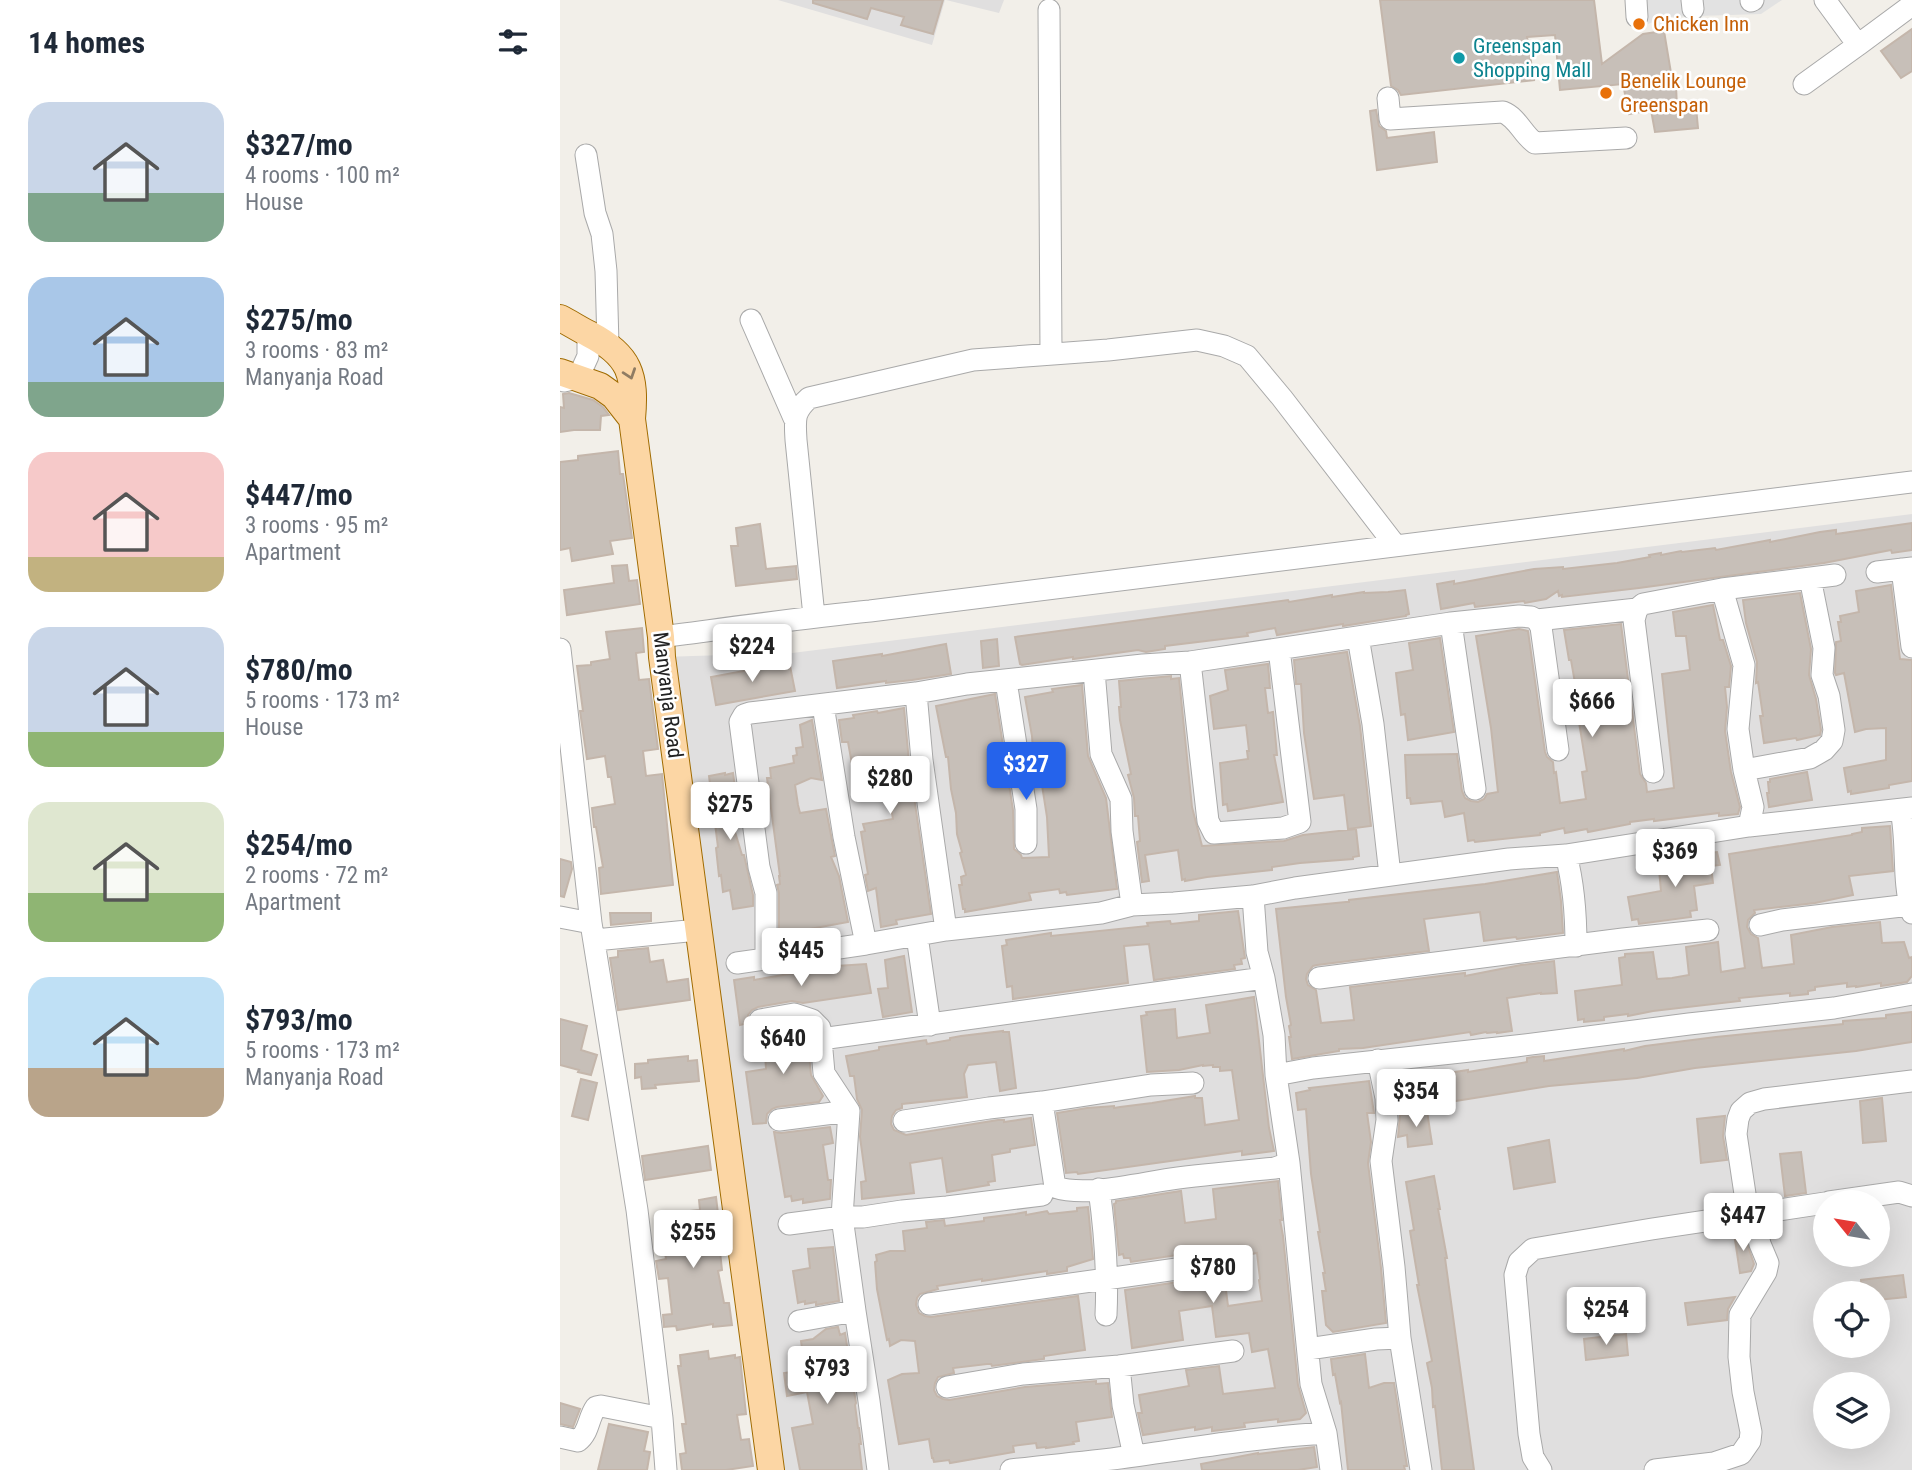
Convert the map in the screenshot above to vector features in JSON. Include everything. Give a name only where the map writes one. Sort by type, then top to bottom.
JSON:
[{"type":"main road","name":"Manyanja Road","points":[[560,318],[598,339],[625,361],[631,373],[634,392],[632,419],[662,657],[771,1470]]},
{"type":"main road","points":[[566,377],[587,380],[609,391],[632,419]]},
{"type":"street","points":[[1825,0],[1858,45]]},
{"type":"street","points":[[1804,84],[1912,5]]},
{"type":"street","points":[[1049,10],[1052,354]]},
{"type":"street","points":[[1388,98],[1390,119],[1503,112],[1512,116],[1535,143],[1626,138]]},
{"type":"street","points":[[566,377],[588,356],[598,339],[606,271],[602,234],[594,213],[586,155]]},
{"type":"street","points":[[751,320],[794,418],[814,616]]},
{"type":"street","points":[[794,418],[809,397],[973,360],[1198,340],[1224,346],[1247,356],[1395,545]]},
{"type":"street","points":[[661,637],[1912,482]]},
{"type":"street","points":[[1877,572],[1907,568],[1912,647]]},
{"type":"street","points":[[766,960],[766,894],[759,867],[740,723],[744,715],[967,684],[1143,665],[1190,663],[1451,623],[1518,616],[1537,620],[1637,609],[1643,604],[1722,589],[1835,575]]},
{"type":"street","points":[[1744,770],[1810,758],[1824,750],[1832,741],[1834,730],[1829,696],[1822,675],[1824,648],[1810,578]]},
{"type":"street","points":[[1722,589],[1744,664],[1738,729],[1753,807],[1749,826]]},
{"type":"street","points":[[1637,609],[1634,620],[1653,772]]},
{"type":"street","points":[[1537,620],[1542,631],[1558,750]]},
{"type":"street","points":[[1451,623],[1475,789]]},
{"type":"street","points":[[1358,637],[1373,724],[1390,875]]},
{"type":"street","points":[[560,649],[593,932],[637,1210],[666,1470]]},
{"type":"street","points":[[1190,663],[1208,821],[1214,833],[1283,828],[1300,822],[1279,649]]},
{"type":"street","points":[[1094,671],[1101,754],[1121,799],[1122,831],[1132,905]]},
{"type":"street","points":[[1006,681],[1026,809],[1026,843]]},
{"type":"street","points":[[916,693],[922,760],[946,930]]},
{"type":"street","points":[[823,705],[844,837],[866,944]]},
{"type":"street","points":[[737,963],[946,930],[1101,912],[1132,905],[1253,896],[1509,859],[1566,855],[1749,826],[1907,809],[1904,856],[1911,909],[1782,920],[1760,925]]},
{"type":"street","points":[[1566,855],[1576,902],[1576,946]]},
{"type":"street","points":[[1253,896],[1257,953],[1273,1035],[1289,1163],[1311,1384],[1326,1433],[1331,1470]]},
{"type":"street","points":[[560,917],[593,932],[698,930]]},
{"type":"street","points":[[1319,978],[1707,930]]},
{"type":"street","points":[[917,936],[930,1024]]},
{"type":"street","points":[[821,1039],[1264,978]]},
{"type":"street","points":[[1276,1074],[1834,1008],[1912,994]]},
{"type":"street","points":[[760,1020],[794,1014],[812,1020],[820,1028],[824,1073],[849,1111],[842,1217],[878,1470]]},
{"type":"street","points":[[1378,1060],[1386,1098],[1387,1120],[1381,1161],[1400,1338],[1421,1470]]},
{"type":"street","points":[[1655,1470],[1714,1463],[1741,1454],[1750,1441],[1751,1432],[1739,1357],[1740,1315],[1766,1272],[1768,1263],[1756,1227],[1748,1214],[1736,1134],[1741,1111],[1750,1103],[1764,1099],[1912,1081]]},
{"type":"street","points":[[904,1121],[1151,1085],[1193,1083]]},
{"type":"street","points":[[1042,1102],[1055,1187],[1066,1191],[1275,1168],[1289,1163]]},
{"type":"street","points":[[779,1120],[849,1111]]},
{"type":"street","points":[[1099,1189],[1108,1278],[1106,1315]]},
{"type":"street","points":[[1890,1193],[1912,1195]]},
{"type":"street","points":[[789,1224],[1042,1195]]},
{"type":"street","points":[[1541,1470],[1533,1457],[1528,1420],[1516,1275],[1522,1257],[1533,1249],[1813,1205]]},
{"type":"street","points":[[929,1304],[1205,1265]]},
{"type":"street","points":[[799,1321],[855,1311]]},
{"type":"street","points":[[1308,1349],[1400,1338]]},
{"type":"street","points":[[947,1387],[1023,1374],[1119,1366],[1233,1351]]},
{"type":"street","points":[[1119,1366],[1123,1405],[1134,1456]]},
{"type":"street","points":[[560,1437],[578,1441],[583,1437],[591,1414],[596,1407],[601,1406],[662,1418]]},
{"type":"street","points":[[1019,1470],[1095,1465],[1134,1456],[1258,1438],[1326,1433]]},
{"type":"shaded area","points":[[778,0],[945,0],[932,45]]},
{"type":"shaded area","points":[[946,0],[1004,0],[999,13]]},
{"type":"shaded area","points":[[1646,0],[1782,0],[1761,14],[1666,17],[1648,24]]},
{"type":"shaded area","points":[[1912,514],[1912,1470],[777,1470],[662,657],[792,653]]},
{"type":"building","points":[[813,0],[943,0],[933,34],[901,25],[904,17],[871,8],[867,19],[813,3]]},
{"type":"building","name":"Greenspan Shopping Mall","points":[[1380,0],[1594,0],[1602,64],[1643,34],[1664,31],[1673,85],[1676,85],[1677,109],[1696,107],[1698,128],[1655,132],[1651,110],[1629,114],[1623,84],[1560,90],[1555,35],[1527,37],[1534,80],[1401,95],[1391,86]]},
{"type":"building","points":[[1912,29],[1912,71],[1901,78],[1881,51]]},
{"type":"building","points":[[1376,110],[1379,126],[1386,131],[1387,138],[1434,132],[1437,162],[1377,170],[1370,111]]},
{"type":"building","points":[[569,393],[593,400],[603,407],[609,415],[601,416],[600,430],[560,432],[563,394]]},
{"type":"building","points":[[618,451],[632,538],[610,541],[613,554],[572,561],[570,548],[560,550],[560,462],[578,460],[578,456]]},
{"type":"building","points":[[1912,523],[1912,550],[1892,553],[1891,550],[1824,563],[1562,597],[1558,591],[1546,599],[1525,603],[1475,607],[1474,603],[1441,609],[1437,584],[1454,581],[1454,584],[1534,569],[1617,563],[1661,553],[1716,550],[1820,532],[1836,530],[1836,534]]},
{"type":"building","points":[[760,524],[766,569],[796,566],[797,579],[736,586],[731,546],[738,546],[736,528]]},
{"type":"building","points":[[627,565],[629,581],[637,580],[640,604],[567,615],[564,590],[614,583],[612,566]]},
{"type":"building","points":[[1891,585],[1900,659],[1912,660],[1912,781],[1851,794],[1851,791],[1848,792],[1844,768],[1886,760],[1886,728],[1855,732],[1844,673],[1835,673],[1836,642],[1841,641],[1838,622],[1841,622],[1840,616],[1859,612],[1856,591]]},
{"type":"building","points":[[1405,590],[1409,614],[1406,616],[1277,635],[1275,628],[1247,633],[1248,636],[1165,646],[1165,649],[1146,652],[1138,650],[1022,665],[1015,637],[1288,600]]},
{"type":"building","points":[[1800,593],[1811,649],[1809,675],[1816,699],[1820,735],[1764,743],[1760,716],[1763,716],[1758,682],[1756,683],[1757,662],[1746,623],[1743,600]]},
{"type":"building","points":[[1713,605],[1720,640],[1723,640],[1731,666],[1729,687],[1725,687],[1725,731],[1740,807],[1738,814],[1719,816],[1719,813],[1654,819],[1588,832],[1587,829],[1565,833],[1564,828],[1540,835],[1475,842],[1468,841],[1464,813],[1445,817],[1442,801],[1411,804],[1410,798],[1407,798],[1405,755],[1457,754],[1465,798],[1478,802],[1487,794],[1498,792],[1476,636],[1519,629],[1528,631],[1545,752],[1553,762],[1554,773],[1556,772],[1560,803],[1586,799],[1582,772],[1587,771],[1580,716],[1564,630],[1621,624],[1640,774],[1646,783],[1647,792],[1674,788],[1662,674],[1690,670],[1686,636],[1676,636],[1673,612]]},
{"type":"building","points":[[642,628],[644,652],[636,653],[639,680],[649,679],[658,749],[643,751],[646,776],[662,774],[673,885],[601,894],[599,868],[603,867],[592,808],[615,804],[605,756],[587,759],[577,666],[610,659],[606,632]]},
{"type":"building","points":[[1440,638],[1454,732],[1408,740],[1405,714],[1401,715],[1396,673],[1413,670],[1409,643]]},
{"type":"building","points":[[997,639],[999,666],[983,668],[981,641]]},
{"type":"building","points":[[946,644],[951,674],[837,688],[833,661],[882,656]]},
{"type":"building","points":[[1347,652],[1360,726],[1371,826],[1348,829],[1344,795],[1314,799],[1304,733],[1301,684],[1296,684],[1294,660]]},
{"type":"building","points":[[1268,664],[1270,688],[1265,688],[1268,713],[1273,712],[1277,755],[1274,755],[1283,802],[1228,811],[1227,804],[1223,805],[1220,763],[1248,759],[1246,725],[1214,729],[1210,696],[1228,690],[1225,670]]},
{"type":"building","points":[[790,666],[795,691],[716,705],[711,677],[760,668]]},
{"type":"building","points":[[1171,676],[1171,679],[1179,678],[1192,807],[1202,846],[1284,841],[1303,835],[1356,829],[1359,856],[1353,859],[1300,863],[1272,867],[1272,870],[1185,881],[1182,880],[1178,850],[1145,855],[1149,881],[1142,882],[1137,842],[1140,841],[1138,816],[1135,816],[1128,775],[1131,774],[1120,720],[1119,681]]},
{"type":"building","points":[[1082,685],[1088,756],[1106,798],[1117,889],[1067,895],[1066,892],[1060,893],[1059,889],[1029,893],[1031,900],[965,912],[959,885],[962,885],[961,877],[966,875],[957,834],[948,757],[936,706],[995,694],[1013,810],[1014,849],[1022,858],[1049,857],[1047,817],[1039,766],[1034,768],[1025,697],[1053,692],[1052,689]]},
{"type":"building","points":[[904,708],[931,914],[896,920],[897,924],[881,927],[876,888],[868,891],[861,832],[865,831],[863,824],[893,819],[885,772],[867,770],[854,775],[848,742],[842,742],[839,720],[854,718],[853,715]]},
{"type":"building","points":[[812,720],[822,780],[811,778],[795,785],[798,805],[800,813],[826,809],[835,856],[831,857],[839,876],[848,922],[782,934],[781,930],[779,931],[777,885],[780,884],[780,876],[767,778],[771,778],[770,768],[794,763],[796,748],[803,747],[800,725]]},
{"type":"building","points":[[1807,772],[1812,800],[1769,807],[1767,793],[1770,779]]},
{"type":"building","points":[[733,773],[740,822],[732,822],[744,855],[753,895],[753,906],[733,909],[730,890],[723,892],[721,875],[719,876],[709,776]]},
{"type":"building","points":[[1890,826],[1893,871],[1849,876],[1853,895],[1815,903],[1754,910],[1747,927],[1751,934],[1758,938],[1762,968],[1794,964],[1791,935],[1880,922],[1882,943],[1904,942],[1909,958],[1912,957],[1912,976],[1907,982],[1856,987],[1847,987],[1847,983],[1815,987],[1815,990],[1808,991],[1808,994],[1739,998],[1740,1001],[1604,1017],[1604,1020],[1578,1020],[1575,991],[1622,985],[1619,958],[1625,957],[1625,954],[1653,952],[1657,979],[1672,978],[1689,975],[1686,947],[1718,942],[1721,972],[1745,968],[1729,854],[1852,835],[1862,832],[1862,828]]},
{"type":"building","points":[[1717,852],[1720,865],[1711,866],[1713,883],[1694,886],[1697,910],[1690,911],[1691,917],[1639,924],[1638,919],[1632,920],[1628,897],[1661,891],[1658,859]]},
{"type":"building","points":[[560,859],[571,862],[572,869],[564,897],[560,896]]},
{"type":"building","points":[[1557,872],[1563,933],[1484,941],[1480,912],[1424,919],[1429,951],[1317,965],[1307,974],[1308,985],[1316,990],[1321,1023],[1354,1020],[1350,987],[1465,973],[1465,976],[1554,961],[1557,993],[1507,998],[1512,1031],[1471,1035],[1470,1032],[1339,1049],[1292,1059],[1289,1037],[1291,1025],[1276,909],[1349,902]]},
{"type":"building","points":[[1238,911],[1245,958],[1241,959],[1242,964],[1234,965],[1235,969],[1154,980],[1149,944],[1124,946],[1128,983],[1013,999],[1012,986],[1007,987],[1002,946],[1007,945],[1006,940],[1051,933],[1051,936],[1148,926],[1147,923],[1199,921],[1199,915]]},
{"type":"building","points":[[610,913],[651,913],[651,921],[611,925]]},
{"type":"building","points":[[648,948],[650,962],[663,960],[667,982],[688,979],[690,1000],[618,1010],[610,958],[618,957],[618,951]]},
{"type":"building","points":[[904,956],[912,1012],[883,1017],[878,989],[888,988],[885,960]]},
{"type":"building","points":[[866,964],[871,993],[758,1007],[748,1015],[748,1023],[740,1025],[734,980],[754,977],[754,980],[836,966]]},
{"type":"building","points":[[1254,997],[1274,1151],[1242,1155],[1242,1151],[1078,1174],[1066,1173],[1057,1113],[1195,1096],[1202,1098],[1205,1125],[1239,1120],[1232,1070],[1220,1071],[1220,1067],[1203,1065],[1147,1072],[1141,1016],[1147,1015],[1146,1012],[1175,1009],[1177,1038],[1210,1033],[1206,1005]]},
{"type":"building","points":[[1912,1012],[1912,1042],[1856,1051],[1695,1068],[1637,1078],[1549,1086],[1424,1106],[1418,1073],[1434,1070],[1435,1075],[1468,1072],[1527,1062],[1527,1058],[1533,1057],[1544,1056],[1544,1061],[1716,1037],[1843,1024],[1843,1021],[1886,1018],[1886,1015]]},
{"type":"building","points":[[560,1019],[587,1026],[581,1050],[597,1055],[591,1075],[560,1065]]},
{"type":"building","points":[[797,1029],[807,1034],[811,1075],[823,1096],[819,1102],[772,1109],[767,1114],[766,1123],[753,1124],[746,1072],[766,1069],[764,1037],[798,1032]]},
{"type":"building","points":[[1009,1032],[1016,1088],[1000,1091],[996,1062],[968,1065],[964,1074],[967,1097],[902,1104],[902,1108],[896,1110],[892,1116],[891,1124],[894,1130],[906,1135],[998,1120],[1004,1122],[1031,1118],[1035,1145],[992,1155],[995,1181],[988,1182],[989,1185],[947,1192],[942,1158],[910,1163],[914,1193],[862,1199],[861,1182],[866,1181],[860,1137],[862,1110],[846,1056],[879,1050],[879,1047],[926,1040],[927,1044],[961,1036]]},
{"type":"building","points":[[688,1056],[688,1061],[697,1060],[699,1081],[655,1085],[656,1088],[642,1089],[641,1077],[635,1078],[635,1064]]},
{"type":"building","points":[[581,1079],[597,1083],[588,1120],[572,1116]]},
{"type":"building","points":[[1369,1081],[1374,1113],[1367,1113],[1371,1142],[1368,1163],[1386,1323],[1333,1332],[1326,1325],[1322,1291],[1326,1291],[1325,1273],[1311,1174],[1306,1109],[1298,1110],[1296,1093],[1310,1090],[1309,1088]]},
{"type":"building","points":[[1882,1098],[1886,1141],[1863,1143],[1860,1101]]},
{"type":"building","points":[[1427,1111],[1432,1144],[1408,1147],[1407,1135],[1398,1137],[1400,1115]]},
{"type":"building","points":[[1725,1116],[1723,1136],[1727,1160],[1701,1163],[1697,1119]]},
{"type":"building","points":[[830,1127],[833,1143],[823,1145],[828,1180],[831,1180],[830,1199],[803,1203],[803,1199],[792,1201],[791,1196],[785,1197],[774,1132]]},
{"type":"building","points":[[1549,1140],[1555,1182],[1514,1189],[1508,1148]]},
{"type":"building","points":[[708,1146],[711,1170],[645,1180],[642,1156]]},
{"type":"building","points":[[1801,1152],[1806,1193],[1785,1196],[1780,1154]]},
{"type":"building","points":[[1434,1176],[1474,1470],[1442,1470],[1427,1363],[1432,1361],[1417,1285],[1410,1231],[1414,1230],[1406,1182]]},
{"type":"building","points":[[1278,1181],[1298,1385],[1306,1413],[1300,1419],[1244,1423],[1245,1427],[1212,1431],[1212,1427],[1195,1430],[1195,1427],[1143,1435],[1138,1413],[1142,1413],[1139,1395],[1189,1386],[1186,1370],[1219,1366],[1223,1394],[1275,1388],[1268,1349],[1252,1352],[1249,1333],[1216,1337],[1212,1306],[1179,1311],[1183,1340],[1132,1348],[1125,1290],[1224,1275],[1228,1306],[1262,1301],[1257,1253],[1240,1256],[1238,1246],[1131,1262],[1130,1258],[1119,1255],[1114,1204],[1116,1201],[1181,1191],[1185,1223],[1216,1219],[1213,1189]]},
{"type":"building","points":[[716,1197],[719,1222],[704,1224],[708,1254],[720,1252],[722,1270],[718,1271],[724,1303],[729,1303],[732,1325],[713,1327],[713,1324],[677,1330],[676,1326],[664,1327],[663,1315],[672,1314],[668,1278],[659,1279],[656,1261],[666,1259],[660,1214],[700,1210],[699,1200]]},
{"type":"building","points":[[1088,1207],[1093,1259],[1067,1267],[1067,1271],[1047,1274],[1047,1271],[937,1286],[938,1289],[920,1294],[916,1305],[919,1313],[931,1317],[1078,1296],[1085,1350],[1044,1356],[1044,1359],[953,1368],[954,1373],[938,1377],[934,1390],[937,1396],[949,1400],[1025,1387],[1096,1381],[1096,1384],[1108,1383],[1112,1417],[1076,1422],[1079,1441],[1073,1442],[1074,1444],[1046,1448],[1037,1448],[1036,1443],[1013,1446],[1014,1452],[950,1463],[949,1460],[934,1462],[929,1439],[899,1444],[888,1380],[902,1374],[919,1373],[915,1341],[901,1340],[890,1346],[889,1339],[887,1340],[877,1289],[876,1255],[905,1251],[903,1231],[927,1228],[926,1222],[944,1220],[945,1226],[1026,1212],[1026,1215],[1047,1211],[1049,1214]]},
{"type":"building","points":[[1743,1231],[1754,1264],[1751,1271],[1740,1273],[1734,1233]]},
{"type":"building","points":[[833,1247],[839,1301],[816,1305],[816,1302],[798,1303],[793,1271],[810,1268],[808,1249]]},
{"type":"building","points":[[1903,1275],[1906,1297],[1890,1299],[1890,1281],[1861,1280]]},
{"type":"building","points":[[1735,1297],[1728,1309],[1727,1320],[1688,1325],[1685,1303]]},
{"type":"building","points":[[838,1327],[840,1335],[845,1333],[856,1403],[862,1470],[800,1470],[792,1428],[813,1424],[807,1392],[787,1396],[784,1373],[805,1370],[801,1341],[813,1339],[826,1329]]},
{"type":"building","points":[[1626,1334],[1628,1355],[1586,1360],[1584,1339]]},
{"type":"building","points":[[708,1351],[709,1359],[735,1355],[735,1358],[740,1357],[746,1414],[737,1415],[741,1440],[749,1439],[753,1466],[726,1470],[682,1470],[680,1454],[686,1453],[682,1424],[686,1424],[678,1366],[681,1366],[680,1355]]},
{"type":"building","points":[[1365,1354],[1369,1388],[1394,1383],[1407,1466],[1404,1466],[1405,1470],[1348,1470],[1341,1402],[1331,1359]]},
{"type":"building","points":[[560,1403],[580,1409],[573,1427],[560,1424]]},
{"type":"building","points":[[609,1424],[648,1432],[644,1451],[650,1452],[647,1470],[598,1470]]},
{"type":"building","points":[[1314,1447],[1317,1467],[1298,1470],[1202,1470],[1201,1464],[1258,1453]]},
{"type":"place","name":"Chicken Inn","points":[[1639,24]]},
{"type":"place","name":"Greenspan Shopping Mall","points":[[1459,58]]},
{"type":"place","name":"Benelik Lounge Greenspan","points":[[1606,93]]}]
